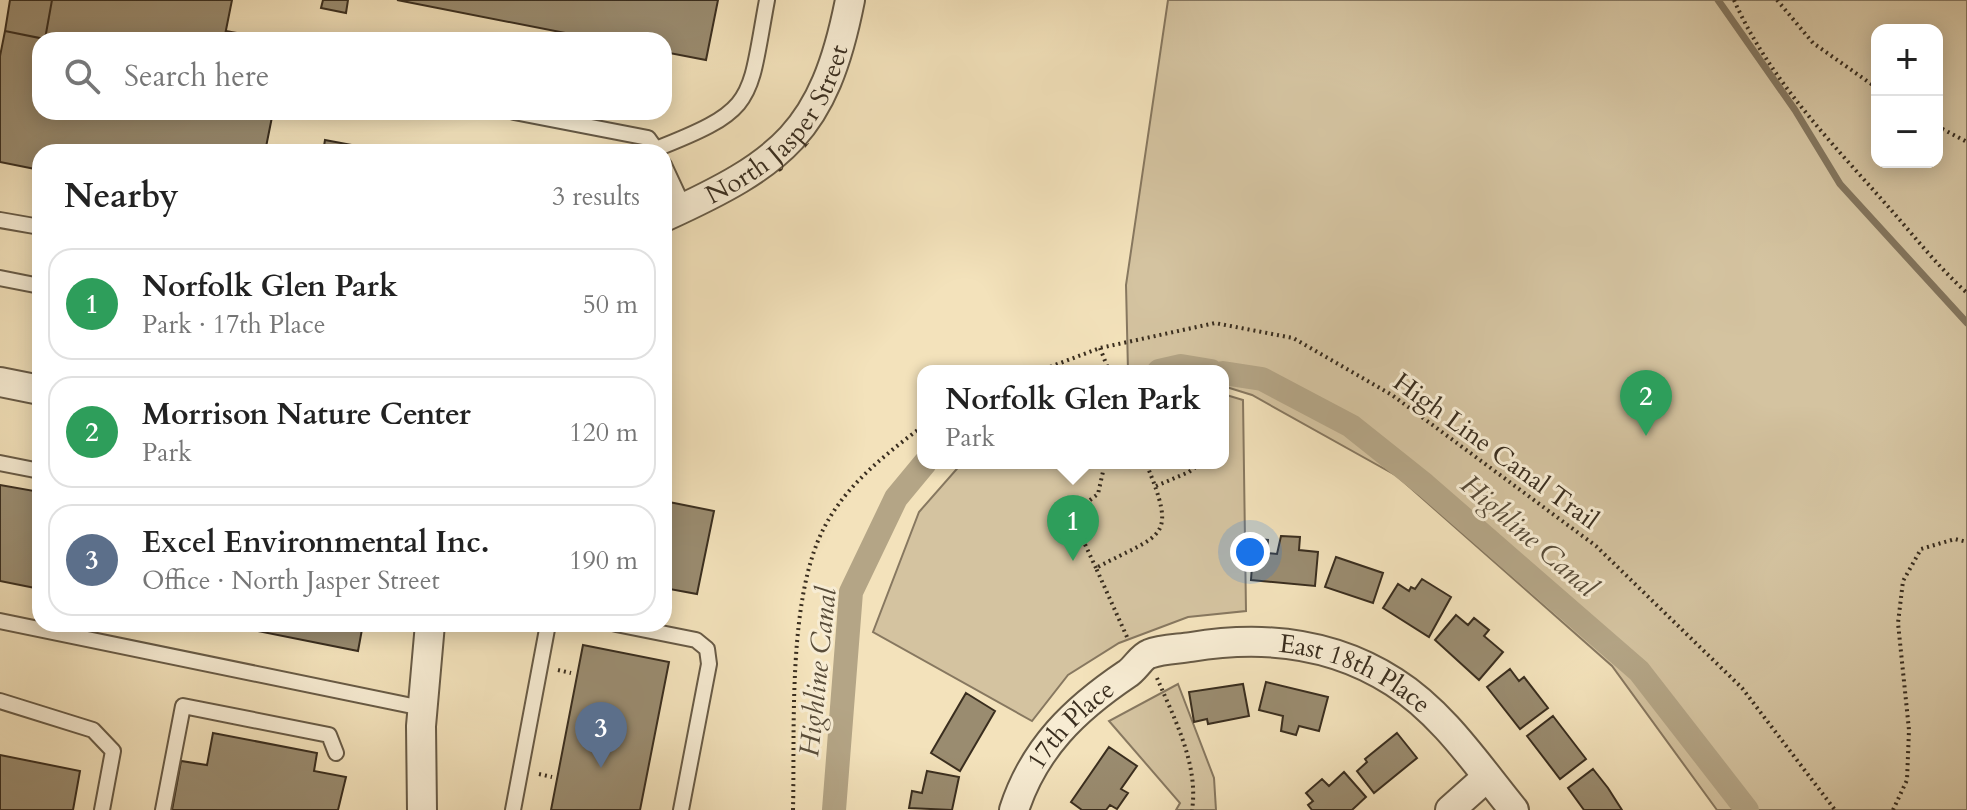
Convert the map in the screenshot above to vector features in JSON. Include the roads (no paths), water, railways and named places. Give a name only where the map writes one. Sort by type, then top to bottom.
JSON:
[{"type":"street","name":"North Jasper Street","points":[[674,212],[752,174],[806,123],[827,86],[842,40],[850,0]]},
{"type":"street","points":[[0,382],[32,388]]},
{"type":"street","points":[[422,810],[422,708],[429,632]]},
{"type":"street","name":"East 18th Place","points":[[1147,654],[1255,639],[1282,641],[1346,657],[1394,682],[1419,700],[1514,810]]},
{"type":"street","name":"17th Place","points":[[1014,810],[1026,779],[1052,736],[1073,713],[1131,671],[1147,654]]},
{"type":"street","points":[[1450,810],[1487,777]]},
{"type":"lane","points":[[671,144],[700,131],[739,106],[750,86],[767,0]]},
{"type":"lane","points":[[555,120],[648,138],[652,144]]},
{"type":"lane","points":[[0,220],[32,226]]},
{"type":"lane","points":[[0,278],[32,284]]},
{"type":"lane","points":[[0,463],[32,469]]},
{"type":"lane","points":[[0,621],[32,625]]},
{"type":"lane","points":[[90,632],[422,708]]},
{"type":"lane","points":[[513,810],[546,632]]},
{"type":"lane","points":[[656,632],[696,640],[707,649],[709,664],[681,810]]},
{"type":"lane","points":[[0,701],[93,730],[113,751],[102,810]]},
{"type":"lane","points":[[163,810],[183,706],[329,735],[336,753]]},
{"type":"waterway","points":[[1718,0],[1795,110],[1840,184],[1967,323]]},
{"type":"waterway","name":"Highline Canal","points":[[1229,374],[1262,379],[1351,426],[1425,485],[1639,671],[1747,810]]},
{"type":"waterway","name":"Highline Canal","points":[[834,810],[851,592],[896,498],[920,469]]},
{"type":"place","name":"Morrison Nature Center","points":[[1646,436]]},
{"type":"place","name":"Norfolk Glen Park","points":[[1073,561]]},
{"type":"place","name":"Excel Environmental Inc.","points":[[601,768]]}]
